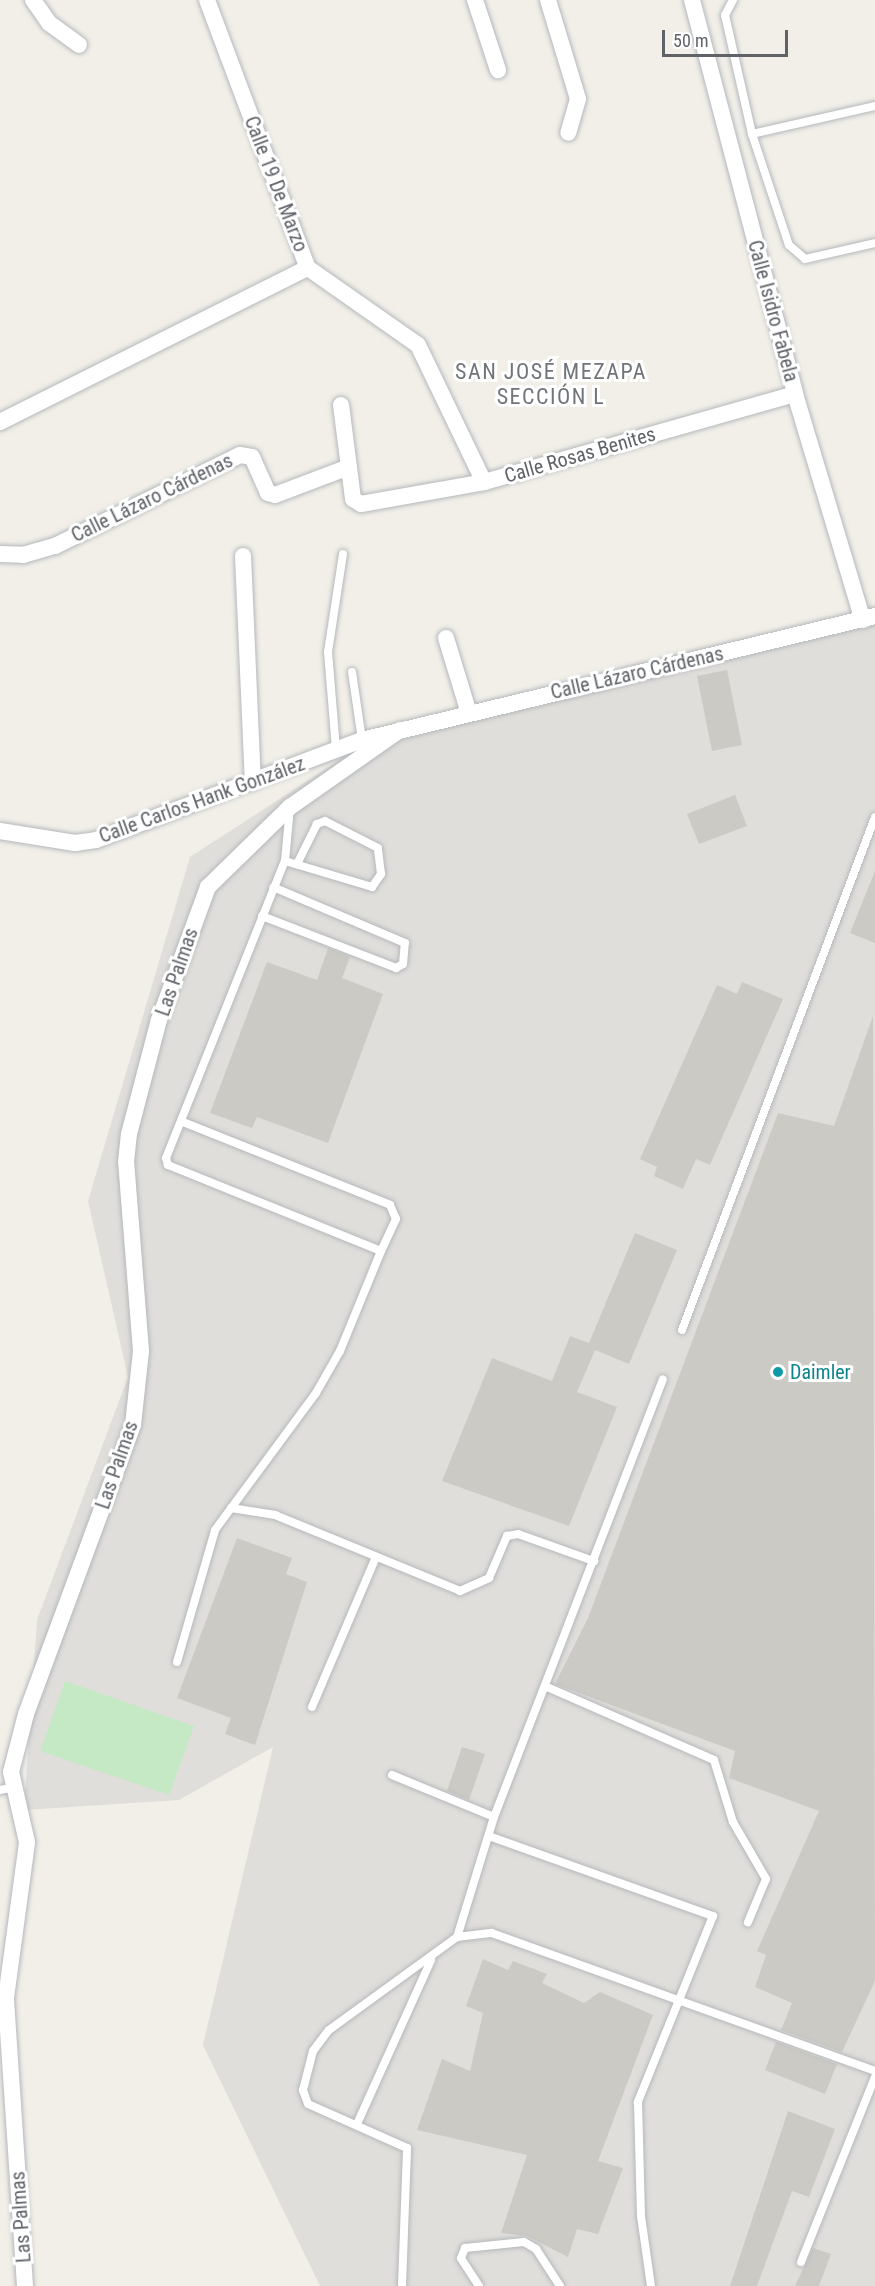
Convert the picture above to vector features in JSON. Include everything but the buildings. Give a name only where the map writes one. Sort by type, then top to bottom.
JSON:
[{"type":"street","points":[[33,0],[49,23],[79,45]]},
{"type":"street","name":"Calle 19 De Marzo","points":[[207,0],[308,268],[418,345],[484,482]]},
{"type":"street","points":[[474,0],[498,70]]},
{"type":"street","points":[[548,0],[578,99],[568,133]]},
{"type":"street","name":"Calle Isidro Fabela","points":[[692,0],[795,394],[869,618]]},
{"type":"street","points":[[0,422],[308,268]]},
{"type":"street","name":"Calle Rosas Benites","points":[[348,467],[353,499],[361,504],[484,482],[795,394]]},
{"type":"street","points":[[341,405],[348,467]]},
{"type":"street","name":"Calle Lázaro Cárdenas","points":[[0,554],[23,555],[55,546],[240,455],[252,457],[268,493],[275,495],[348,467]]},
{"type":"street","points":[[243,556],[253,782]]},
{"type":"street","name":"Calle Lázaro Cárdenas","points":[[400,730],[869,618]]},
{"type":"street","points":[[446,638],[469,713]]},
{"type":"street","name":"Calle Carlos Hank González","points":[[0,831],[75,843],[96,840],[336,749],[400,730]]},
{"type":"street","name":"Las Palmas","points":[[25,2286],[6,1998],[27,1842],[9,1783],[26,1714],[133,1425],[141,1351],[126,1162],[159,1020],[207,887],[290,807],[400,730]]},
{"type":"street","points":[[0,1755],[9,1783]]},
{"type":"lane","points":[[733,0],[726,15],[752,134],[796,254],[805,259],[875,243]]},
{"type":"lane","points":[[752,134],[875,106]]},
{"type":"lane","points":[[336,749],[328,652],[343,554]]},
{"type":"lane","points":[[352,672],[362,740]]},
{"type":"lane","points":[[290,807],[285,861],[183,1122],[166,1158],[170,1168],[381,1251]]},
{"type":"lane","points":[[682,1330],[875,817]]},
{"type":"lane","points":[[285,861],[372,887],[381,874],[378,848],[325,821],[317,824],[297,864]]},
{"type":"lane","points":[[262,916],[396,968],[403,964],[405,943],[273,888]]},
{"type":"lane","points":[[177,1662],[215,1530],[330,1368],[396,1219],[390,1205],[183,1122]]},
{"type":"lane","points":[[402,2286],[409,2153],[403,2143],[306,2102],[303,2090],[313,2051],[329,2030],[431,1959],[457,1937],[494,1817],[663,1380]]},
{"type":"lane","points":[[231,1508],[275,1515],[460,1591],[489,1578],[507,1536],[518,1533],[594,1561]]},
{"type":"lane","points":[[312,1707],[376,1557]]},
{"type":"lane","points":[[546,1687],[714,1760],[734,1822],[766,1879],[748,1922]]},
{"type":"lane","points":[[392,1775],[494,1817]]},
{"type":"lane","points":[[489,1836],[710,1911],[713,1920],[636,2115],[651,2286]]},
{"type":"lane","points":[[457,1937],[492,1933],[875,2071]]},
{"type":"lane","points":[[357,2124],[431,1959]]},
{"type":"lane","points":[[801,2262],[875,2077]]},
{"type":"lane","points":[[479,2286],[461,2258],[465,2248],[524,2242],[536,2249],[560,2286]]},
{"type":"shaded area","name":"Daimler","points":[[875,620],[875,2286],[320,2286],[203,2045],[273,1747],[179,1800],[24,1810],[37,1620],[128,1377],[88,1201],[190,857],[364,744]]},
{"type":"green space","points":[[65,1681],[194,1726],[169,1795],[40,1751]]},
{"type":"place","name":"Daimler","points":[[778,1372]]},
{"type":"district","name":"SAN JOSÉ MEZAPA SECCIÓN L","points":[[551,384]]}]
